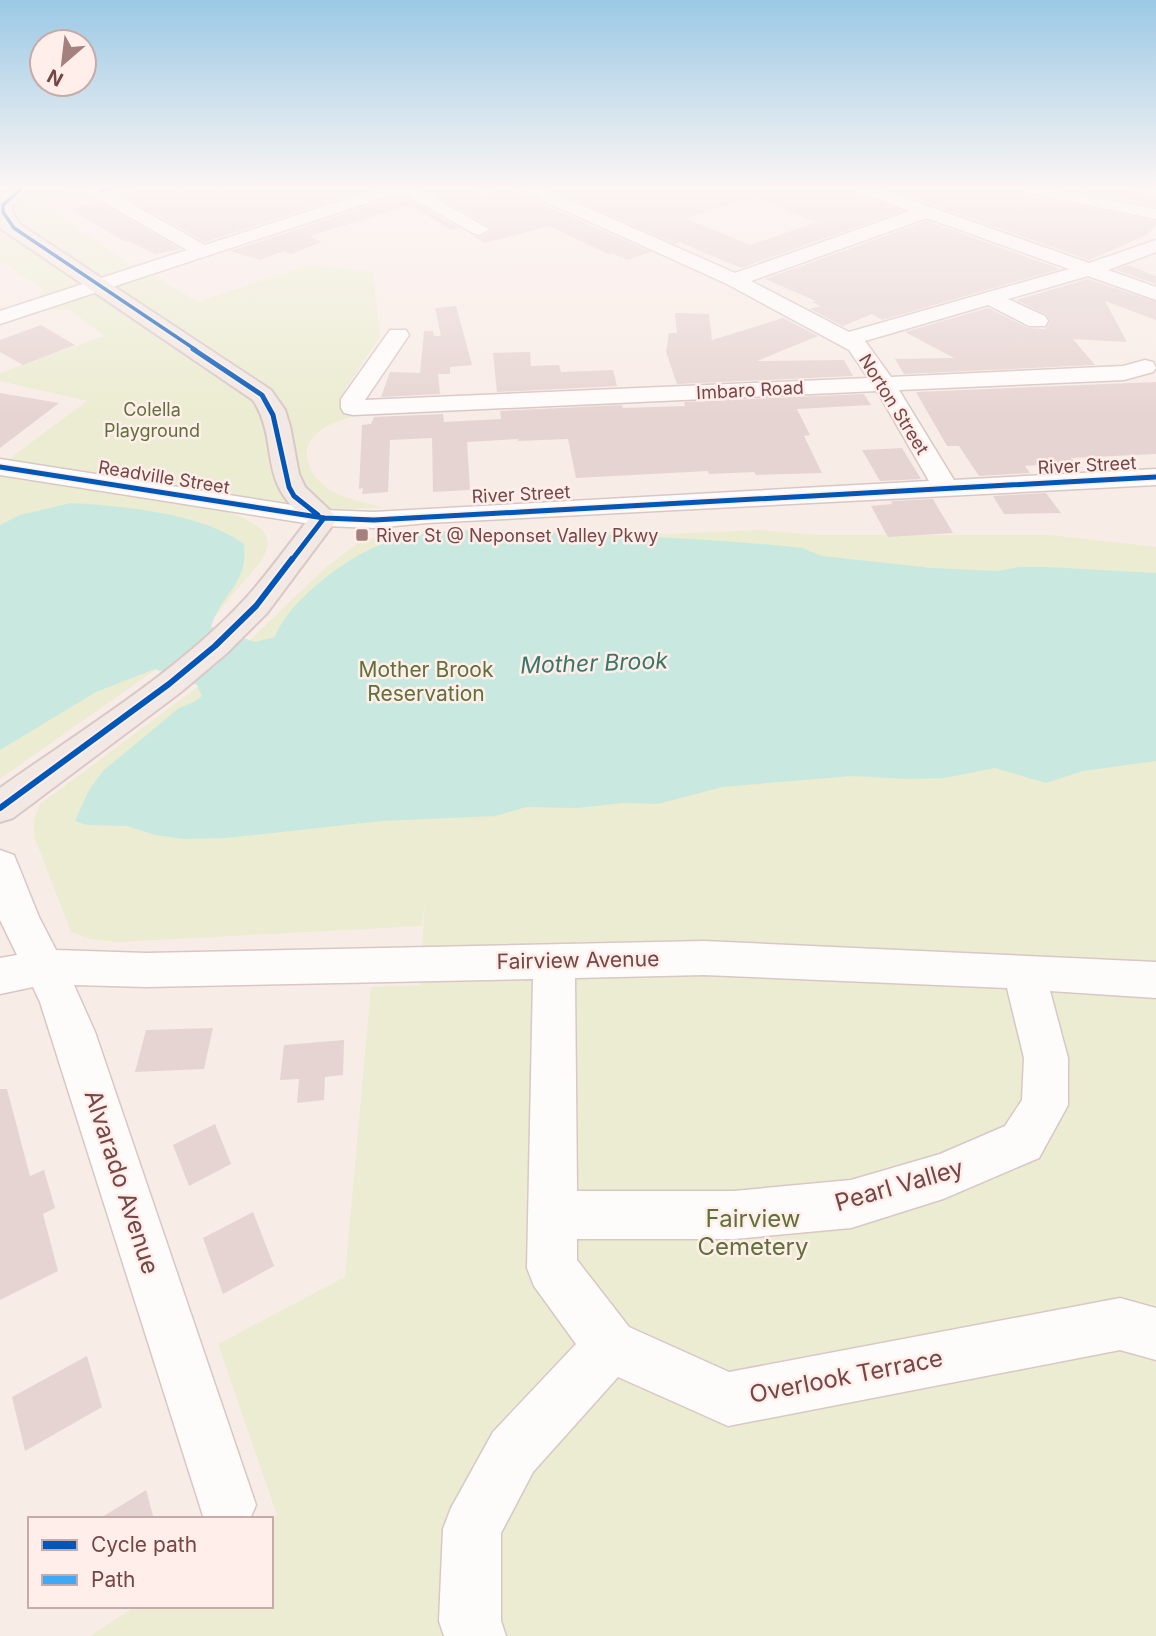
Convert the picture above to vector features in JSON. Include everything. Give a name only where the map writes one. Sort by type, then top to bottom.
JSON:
[{"type":"main road","points":[[0,808],[169,684],[236,626],[274,584],[324,518],[304,505],[289,487],[273,415],[262,396],[67,263]]},
{"type":"street","points":[[0,318],[165,263]]},
{"type":"street","name":"Norton Street","points":[[697,263],[848,339],[863,352],[946,488]]},
{"type":"street","points":[[734,280],[781,263]]},
{"type":"street","points":[[1070,263],[1156,294]]},
{"type":"street","points":[[848,339],[1107,263]]},
{"type":"street","points":[[989,298],[1037,321]]},
{"type":"street","name":"Imbaro Road","points":[[398,335],[353,399],[353,408],[1124,373],[1145,367]]},
{"type":"street","name":"Readville Street","points":[[0,467],[324,518]]},
{"type":"street","name":"River Street","points":[[324,518],[374,520],[1156,477]]},
{"type":"street","name":"Alvarado Avenue","points":[[0,865],[19,918],[22,972],[73,1032],[227,1505]]},
{"type":"street","name":"Fairview Avenue","points":[[22,972],[704,958],[1156,980]]},
{"type":"street","points":[[553,1215],[554,960]]},
{"type":"street","name":"Pearl Valley","points":[[553,1215],[734,1215],[852,1204],[943,1176],[1022,1142],[1045,1105],[1046,1058],[1024,972]]},
{"type":"street","name":"Overlook Terrace","points":[[553,1215],[552,1268],[610,1346],[728,1399],[1120,1324],[1156,1334]]},
{"type":"street","points":[[475,1636],[470,1621],[472,1529],[513,1452],[610,1346]]},
{"type":"green space","name":"Colella Playground","points":[[4,263],[152,263],[160,269],[151,274],[198,302],[310,264],[373,272],[380,337],[345,389],[345,393],[359,399],[371,398],[372,413],[336,422],[325,428],[315,435],[307,454],[314,474],[331,491],[383,508],[310,510],[9,459],[87,401],[0,381],[0,373],[104,336],[70,310],[46,309],[35,303],[43,289]]},
{"type":"green space","points":[[0,475],[227,512],[248,520],[261,529],[267,538],[267,548],[254,570],[189,646],[0,779]]},
{"type":"green space","name":"Fairview Cemetery","points":[[571,530],[668,534],[759,530],[818,535],[1048,535],[1156,547],[1156,1636],[90,1636],[133,1608],[273,1608],[273,1518],[277,1515],[218,1344],[345,1277],[371,987],[420,985],[425,899],[422,926],[118,942],[90,939],[71,932],[34,836],[34,820],[40,804],[211,677],[325,568],[358,543],[387,533]]},
{"type":"water","name":"Mother Brook Reservation","points":[[71,503],[138,509],[184,518],[226,533],[244,544],[243,569],[211,627],[255,642],[275,637],[282,622],[308,593],[359,555],[391,541],[415,535],[463,530],[720,541],[802,548],[822,556],[932,568],[997,571],[1019,567],[1047,567],[1156,573],[1156,761],[1083,771],[1046,783],[995,768],[945,778],[852,776],[722,787],[658,804],[623,803],[577,808],[526,807],[496,816],[382,821],[226,838],[184,839],[155,835],[127,826],[87,825],[75,821],[89,790],[103,771],[179,708],[202,696],[197,685],[155,669],[96,692],[0,750],[0,525],[20,515]]},
{"type":"building","points":[[730,263],[754,263],[741,268]]},
{"type":"building","points":[[809,263],[1044,263],[1060,269],[882,320],[872,314],[843,326],[810,309],[820,306],[812,302],[816,301],[765,279]]},
{"type":"building","points":[[1128,265],[1156,276],[1156,284],[1116,270]]},
{"type":"building","points":[[1088,279],[1156,302],[1156,320],[1105,301],[1127,342],[1073,339],[1095,365],[904,374],[895,359],[954,358],[905,332],[988,308],[1028,328],[1045,329],[1050,322],[1047,315],[1016,300]]},
{"type":"building","points":[[456,306],[472,365],[450,367],[450,374],[438,374],[440,394],[381,397],[390,372],[420,373],[424,331],[433,331],[434,336],[441,336],[435,308]]},
{"type":"building","points":[[675,313],[709,314],[712,340],[783,318],[818,336],[757,361],[844,360],[853,376],[677,384],[666,352],[669,333],[677,333]]},
{"type":"building","points":[[41,325],[75,345],[23,365],[0,352],[0,340]]},
{"type":"building","points":[[530,352],[531,366],[559,365],[561,372],[613,370],[617,386],[497,392],[493,353]]},
{"type":"building","points":[[1156,382],[1156,454],[1071,458],[1075,462],[1025,466],[1030,473],[979,476],[959,446],[947,446],[916,392]]},
{"type":"building","points":[[0,393],[59,403],[0,448]]},
{"type":"building","points":[[864,394],[871,405],[797,409],[810,435],[804,436],[822,473],[756,475],[754,472],[709,474],[708,471],[576,478],[568,439],[518,439],[467,442],[470,490],[433,492],[432,438],[390,440],[388,492],[362,494],[363,488],[359,489],[362,425],[371,424],[374,417],[443,414],[444,422],[501,419],[500,411],[622,405],[623,408],[685,406],[684,402]]},
{"type":"building","points":[[902,448],[921,479],[880,481],[862,450]]},
{"type":"building","points":[[1046,493],[1061,513],[1004,514],[993,496]]},
{"type":"building","points":[[933,499],[953,533],[888,537],[871,506],[892,504],[891,501]]},
{"type":"building","points":[[213,1028],[204,1069],[135,1072],[146,1030]]},
{"type":"building","points":[[344,1040],[343,1075],[325,1077],[324,1100],[297,1103],[299,1079],[280,1080],[284,1045]]},
{"type":"building","points":[[0,1089],[7,1089],[30,1176],[44,1170],[55,1208],[43,1214],[58,1271],[0,1300]]},
{"type":"building","points":[[215,1124],[231,1164],[189,1186],[173,1145]]},
{"type":"building","points":[[253,1212],[274,1266],[223,1294],[203,1238]]},
{"type":"building","points":[[87,1356],[102,1407],[25,1451],[12,1397]]},
{"type":"building","points":[[146,1490],[153,1517],[102,1517]]},
{"type":"cycle path","points":[[66,263],[262,395],[273,415],[289,487],[294,496],[318,515]]},
{"type":"cycle path","points":[[0,467],[324,518],[374,520],[1156,477]]},
{"type":"cycle path","points":[[0,808],[169,684],[215,646],[256,606],[324,518]]},
{"type":"place","name":"River St @ Neponset Valley Pkwy","points":[[362,535]]},
{"type":"water label","name":"Mother Brook","points":[[594,663]]}]
